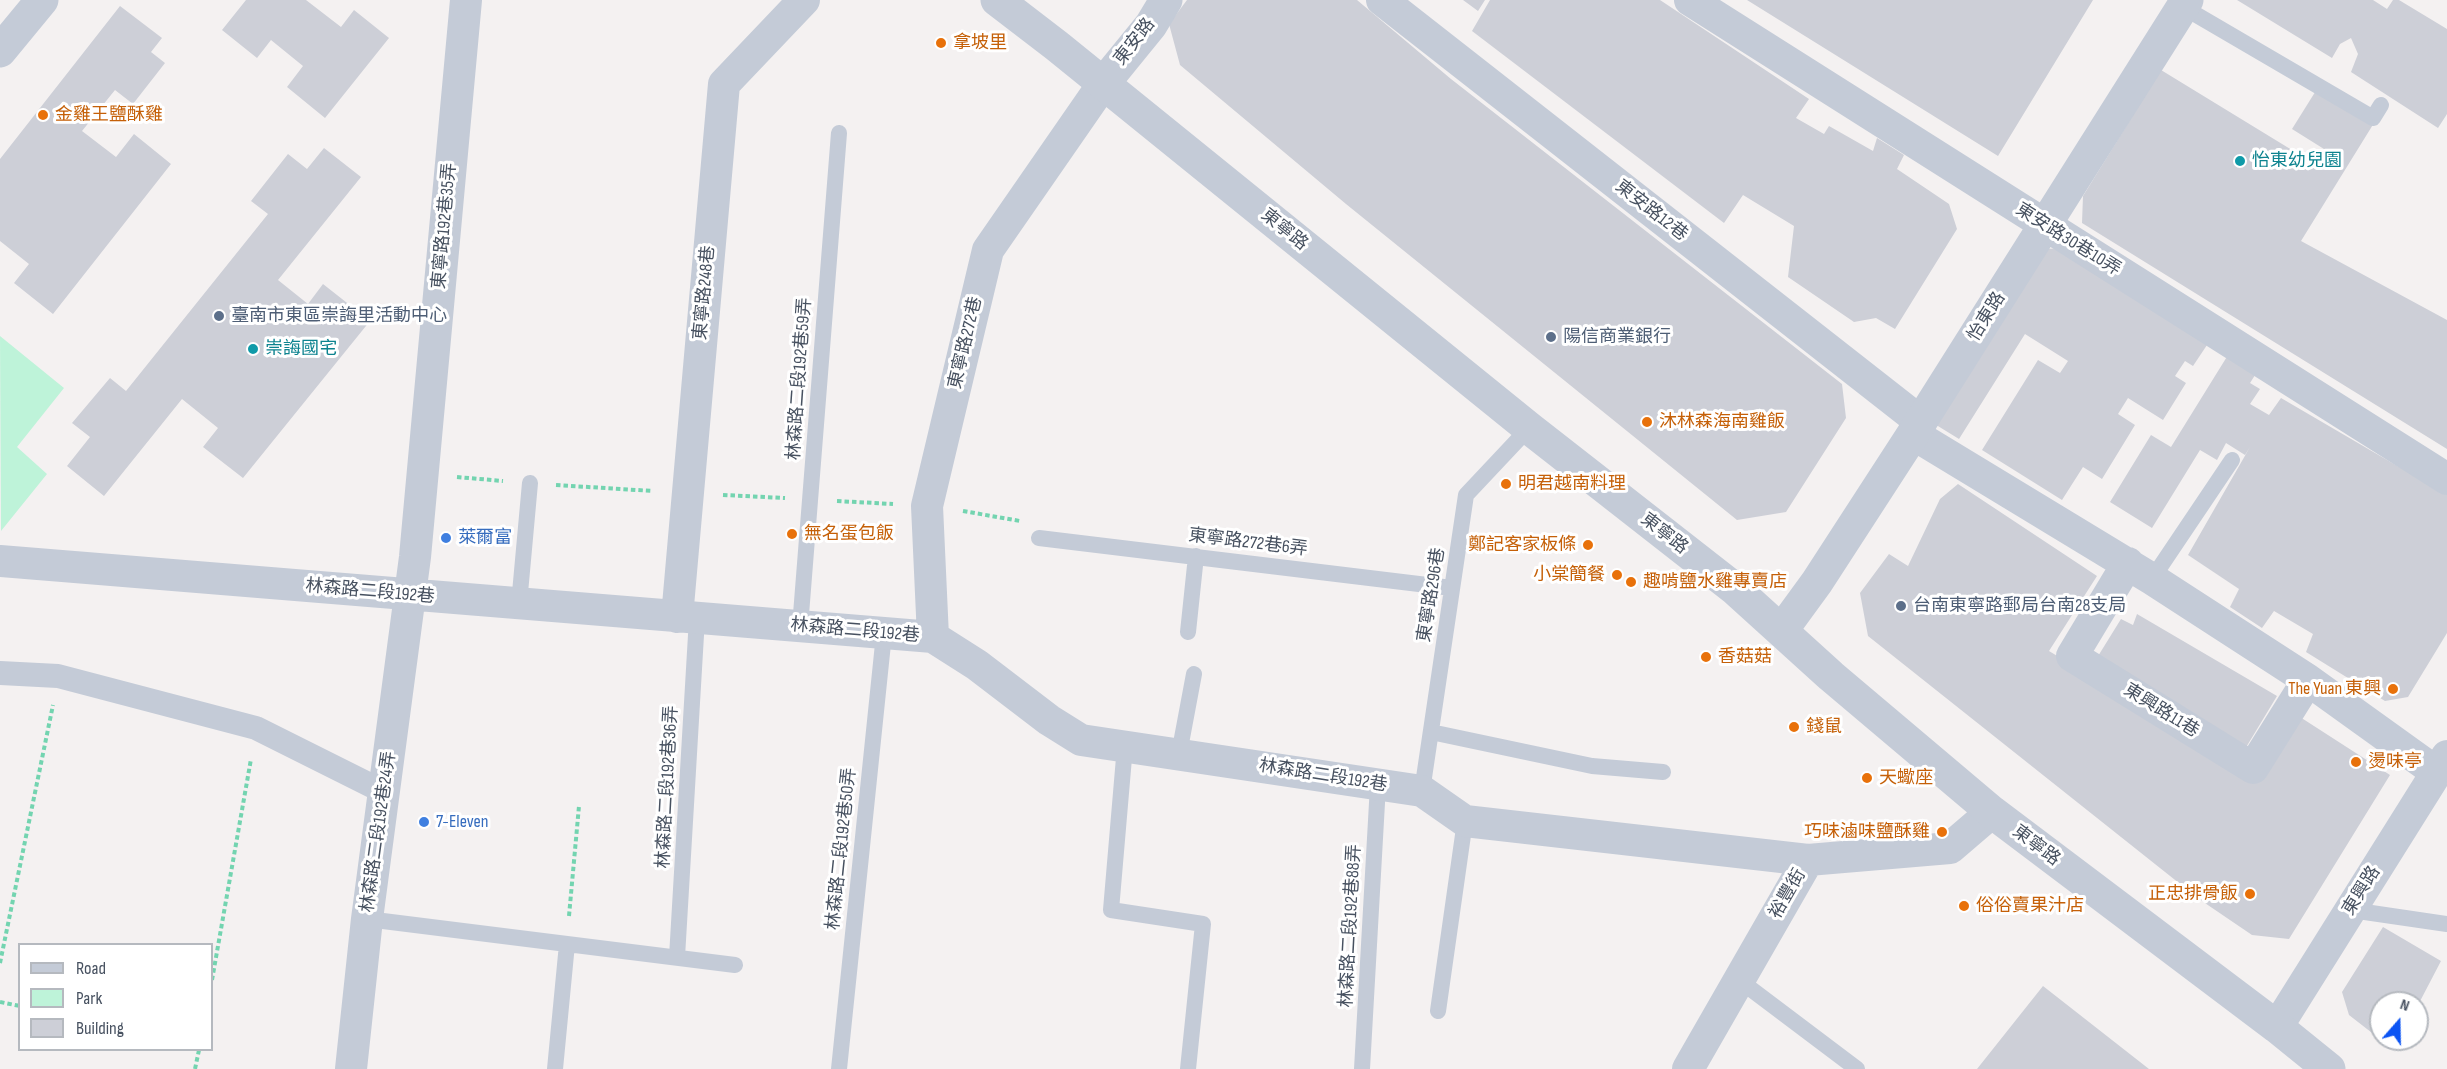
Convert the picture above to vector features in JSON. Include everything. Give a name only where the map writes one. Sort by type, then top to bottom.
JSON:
[{"type":"street","points":[[0,51],[42,0]]},
{"type":"street","name":"東寧路192巷35弄","points":[[411,595],[466,0]]},
{"type":"street","name":"東寧路248巷","points":[[687,617],[724,84],[804,0]]},
{"type":"street","name":"東寧路","points":[[997,0],[1529,428],[1735,589],[1831,676],[1992,812],[2277,1027],[2329,1069]]},
{"type":"street","name":"東安路","points":[[1103,84],[1151,25],[1166,0]]},
{"type":"street","name":"東安路12巷","points":[[1382,0],[1917,428]]},
{"type":"street","name":"東安路30巷10弄","points":[[1690,0],[2447,479]]},
{"type":"street","name":"怡東路","points":[[1782,630],[1817,582],[1917,428],[2180,2]]},
{"type":"street","name":"東寧路272巷","points":[[933,637],[927,506],[988,250],[1103,84]]},
{"type":"street","points":[[1917,428],[2442,764]]},
{"type":"street","name":"林森路二段192巷","points":[[0,561],[933,637],[977,665],[1049,720],[1081,740],[1422,791],[1465,822],[1808,860]]},
{"type":"street","name":"東興路11巷","points":[[2140,571],[2072,656],[2253,768],[2308,680]]},
{"type":"street","name":"林森路二段192巷24弄","points":[[351,1069],[367,919],[411,595]]},
{"type":"street","points":[[0,672],[58,676],[256,728],[384,792]]},
{"type":"street","name":"東興路","points":[[2277,1027],[2442,764]]},
{"type":"street","name":"裕豐街","points":[[1688,1069],[1808,860],[1950,848],[1992,812]]},
{"type":"lane","points":[[2180,2],[2373,118],[2381,105]]},
{"type":"lane","name":"林森路二段192巷59弄","points":[[800,627],[839,134]]},
{"type":"lane","name":"東寧路296巷","points":[[1422,791],[1466,495],[1529,428]]},
{"type":"lane","points":[[2140,571],[2232,460]]},
{"type":"lane","points":[[519,604],[530,483]]},
{"type":"lane","name":"東寧路272巷6弄","points":[[1039,538],[1452,588]]},
{"type":"lane","points":[[1188,632],[1196,556]]},
{"type":"lane","name":"林森路二段192巷36弄","points":[[677,957],[687,617]]},
{"type":"lane","name":"林森路二段192巷50弄","points":[[839,1069],[884,634]]},
{"type":"lane","points":[[1179,754],[1194,674]]},
{"type":"lane","points":[[1431,732],[1593,766],[1663,772]]},
{"type":"lane","points":[[1125,746],[1111,910],[1203,924],[1188,1069]]},
{"type":"lane","name":"林森路二段192巷88弄","points":[[1362,1069],[1378,785]]},
{"type":"lane","points":[[1438,1011],[1465,822]]},
{"type":"lane","points":[[2351,910],[2447,924]]},
{"type":"lane","points":[[367,919],[735,965]]},
{"type":"lane","points":[[555,1069],[567,944]]},
{"type":"lane","points":[[1739,980],[1857,1069]]},
{"type":"path","points":[[927,506],[1037,524],[1039,538]]},
{"type":"path","points":[[0,963],[58,676]]},
{"type":"path","points":[[213,974],[256,728]]},
{"type":"path","points":[[567,944],[579,806]]},
{"type":"path","points":[[0,1002],[18,1006]]},
{"type":"path","points":[[195,1069],[199,1051]]},
{"type":"green space","points":[[0,336],[64,388],[17,447],[47,474],[1,531]]},
{"type":"building","points":[[246,0],[306,0],[341,27],[354,10],[389,38],[325,118],[287,87],[303,66],[271,40],[257,58],[222,30]]},
{"type":"building","points":[[1187,0],[1357,0],[1451,79],[1842,384],[1846,418],[1786,512],[1737,520],[1346,204],[1180,65],[1169,24]]},
{"type":"building","points":[[1463,0],[1485,0],[1478,11]]},
{"type":"building","points":[[1490,0],[1660,0],[1809,99],[1796,118],[1824,134],[1829,126],[1873,151],[1877,138],[1904,155],[1897,169],[1949,204],[1957,229],[1895,329],[1876,318],[1854,322],[1788,277],[1794,226],[1743,195],[1724,223],[1472,31]]},
{"type":"building","points":[[1747,0],[2093,0],[1998,156]]},
{"type":"building","points":[[2237,0],[2373,0],[2387,9],[2393,0],[2399,0],[2447,29],[2447,114],[2438,128],[2351,72],[2358,54],[2351,38],[2340,44],[2332,58]]},
{"type":"building","points":[[120,6],[162,38],[151,52],[165,63],[133,104],[115,90],[82,131],[116,157],[134,134],[171,164],[53,314],[14,283],[29,264],[0,241],[0,159]]},
{"type":"building","points":[[2161,70],[2323,169],[2332,154],[2292,129],[2317,89],[2374,123],[2301,241],[2447,320],[2447,449],[2082,223],[2083,196]]},
{"type":"building","name":"崇誨國宅","points":[[324,148],[361,177],[278,280],[308,304],[323,284],[370,321],[243,478],[203,447],[218,428],[182,399],[104,496],[67,466],[90,437],[72,423],[110,378],[126,391],[268,214],[251,201],[288,154],[307,169]]},
{"type":"building","points":[[2067,248],[2211,339],[2193,366],[2185,361],[2175,376],[2186,383],[2163,420],[2128,398],[2118,414],[2135,425],[2102,479],[2083,467],[2062,500],[1982,450],[2038,360],[2060,373],[2068,361],[2025,334],[1959,439],[1933,423],[2043,249]]},
{"type":"building","points":[[2228,355],[2257,372],[2250,383],[2260,389],[2250,404],[2269,415],[2281,398],[2447,495],[2447,633],[2408,697],[2385,701],[2306,652],[2313,634],[2274,611],[2262,628],[2230,607],[2239,589],[2188,555],[2250,447],[2245,455],[2226,443],[2217,460],[2200,450],[2152,528],[2110,502],[2151,435],[2171,447]]},
{"type":"building","points":[[1958,484],[2097,576],[2049,651],[2260,779],[2300,717],[2390,775],[2289,939],[2252,935],[2199,899],[1868,636],[1860,593],[1889,554],[1908,566],[1940,499]]},
{"type":"building","points":[[2137,614],[2277,696],[2239,759],[2095,661],[2121,619],[2133,625]]},
{"type":"building","points":[[2383,927],[2441,961],[2425,991],[2369,991],[2369,1031],[2349,1015],[2342,992]]},
{"type":"building","points":[[2043,986],[2149,1069],[1977,1069]]},
{"type":"place","name":"拿坡里","points":[[941,43]]},
{"type":"place","name":"金雞王鹽酥雞","points":[[43,115]]},
{"type":"place","name":"怡東幼兒園","points":[[2240,161]]},
{"type":"place","name":"臺南市東區崇誨里活動中心","points":[[219,316]]},
{"type":"place","name":"陽信商業銀行","points":[[1551,337]]},
{"type":"place","name":"崇誨國宅","points":[[253,349]]},
{"type":"place","name":"沐林森海南雞飯","points":[[1647,422]]},
{"type":"place","name":"明君越南料理","points":[[1506,484]]},
{"type":"place","name":"無名蛋包飯","points":[[792,534]]},
{"type":"place","name":"萊爾富","points":[[446,538]]},
{"type":"place","name":"鄭記客家板條","points":[[1588,545]]},
{"type":"place","name":"小棠簡餐","points":[[1617,575]]},
{"type":"place","name":"趣啃鹽水雞專賣店","points":[[1631,582]]},
{"type":"place","name":"台南東寧路郵局台南28支局","points":[[1901,606]]},
{"type":"place","name":"香菇菇","points":[[1706,657]]},
{"type":"place","name":"The Yuan 東興","points":[[2393,689]]},
{"type":"place","name":"錢鼠","points":[[1794,727]]},
{"type":"place","name":"燙味亭","points":[[2356,762]]},
{"type":"place","name":"天蠍座","points":[[1867,778]]},
{"type":"place","name":"7-Eleven","points":[[424,822]]},
{"type":"place","name":"巧味滷味鹽酥雞","points":[[1942,832]]},
{"type":"place","name":"正忠排骨飯","points":[[2250,894]]},
{"type":"place","name":"俗俗賣果汁店","points":[[1964,906]]}]
